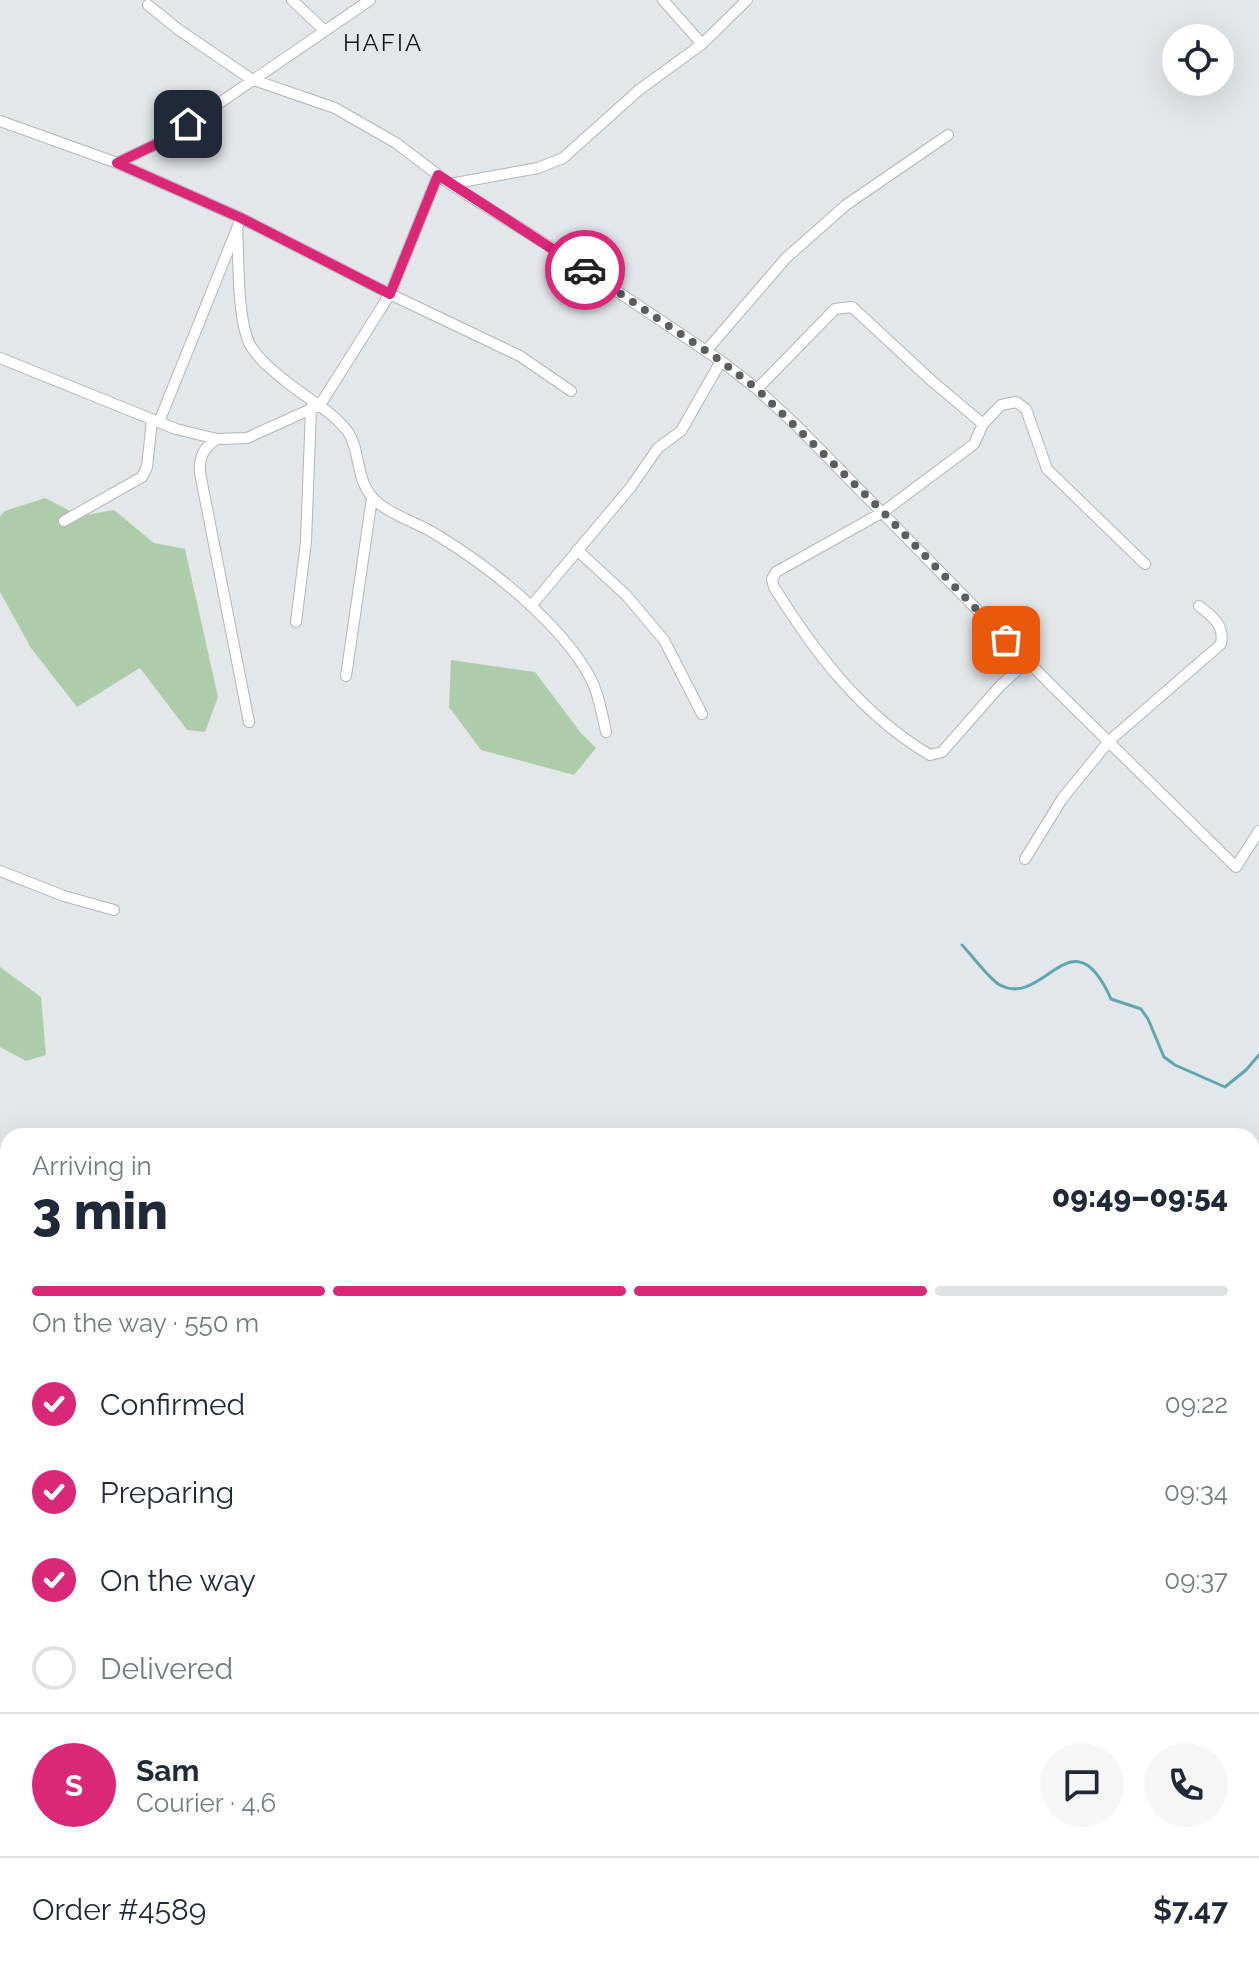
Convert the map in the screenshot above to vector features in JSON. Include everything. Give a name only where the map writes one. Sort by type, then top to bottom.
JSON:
[{"type":"street","points":[[292,0],[325,31]]},
{"type":"street","points":[[117,163],[167,139],[370,0]]},
{"type":"street","points":[[663,0],[702,44]]},
{"type":"street","points":[[450,184],[538,168],[563,158],[639,90],[702,44],[747,0]]},
{"type":"street","points":[[148,5],[251,79],[335,108],[396,143],[450,184],[721,361],[757,389],[883,512],[1027,661],[1236,867],[1259,831]]},
{"type":"street","points":[[0,121],[117,163],[520,356],[571,391]]},
{"type":"street","points":[[706,351],[740,309],[798,248],[846,205],[948,135]]},
{"type":"street","points":[[296,622],[306,542],[316,406],[390,294],[438,175]]},
{"type":"street","points":[[239,223],[242,310],[249,342],[279,376],[350,435],[362,479],[372,498],[444,539],[531,606],[585,668],[593,683],[606,732]]},
{"type":"street","points":[[64,521],[142,477],[147,467],[155,421],[239,223]]},
{"type":"street","points":[[757,389],[835,309],[852,307],[983,424]]},
{"type":"street","points":[[0,358],[184,432],[217,439],[247,438],[316,406]]},
{"type":"street","points":[[531,606],[624,496],[663,442],[681,431],[721,361]]},
{"type":"street","points":[[1027,661],[1000,686],[942,752],[934,756],[927,754],[848,689],[806,639],[772,579],[776,572],[883,512],[974,444],[983,424],[1001,405],[1016,402],[1026,409],[1047,469],[1145,564]]},
{"type":"street","points":[[217,439],[201,455],[200,473],[249,722]]},
{"type":"street","points":[[346,676],[372,498]]},
{"type":"street","points":[[577,550],[626,595],[664,640],[702,714]]},
{"type":"street","points":[[1025,859],[1062,799],[1109,741],[1221,644],[1223,634],[1219,625],[1199,606]]},
{"type":"street","points":[[0,871],[64,896],[114,910]]},
{"type":"green space","points":[[45,498],[80,516],[114,510],[154,543],[185,549],[218,697],[205,732],[187,730],[140,668],[77,707],[31,648],[0,592],[0,516],[5,511]]},
{"type":"green space","points":[[451,660],[535,672],[596,748],[574,775],[481,750],[449,707]]},
{"type":"green space","points":[[0,967],[41,997],[46,1055],[26,1061],[0,1047]]},
{"type":"waterway","points":[[962,945],[996,982],[1016,989],[1030,985],[1070,962],[1083,963],[1097,974],[1111,999],[1141,1009],[1164,1057],[1225,1087],[1259,1055]]},
{"type":"way so far","points":[[585,270],[721,361],[757,389],[883,512],[1006,640]]},
{"type":"district","name":"HAFIA","points":[[383,42]]},
{"type":"route","points":[[188,124],[167,139],[117,163],[241,218],[390,294],[438,175],[585,270]]}]
